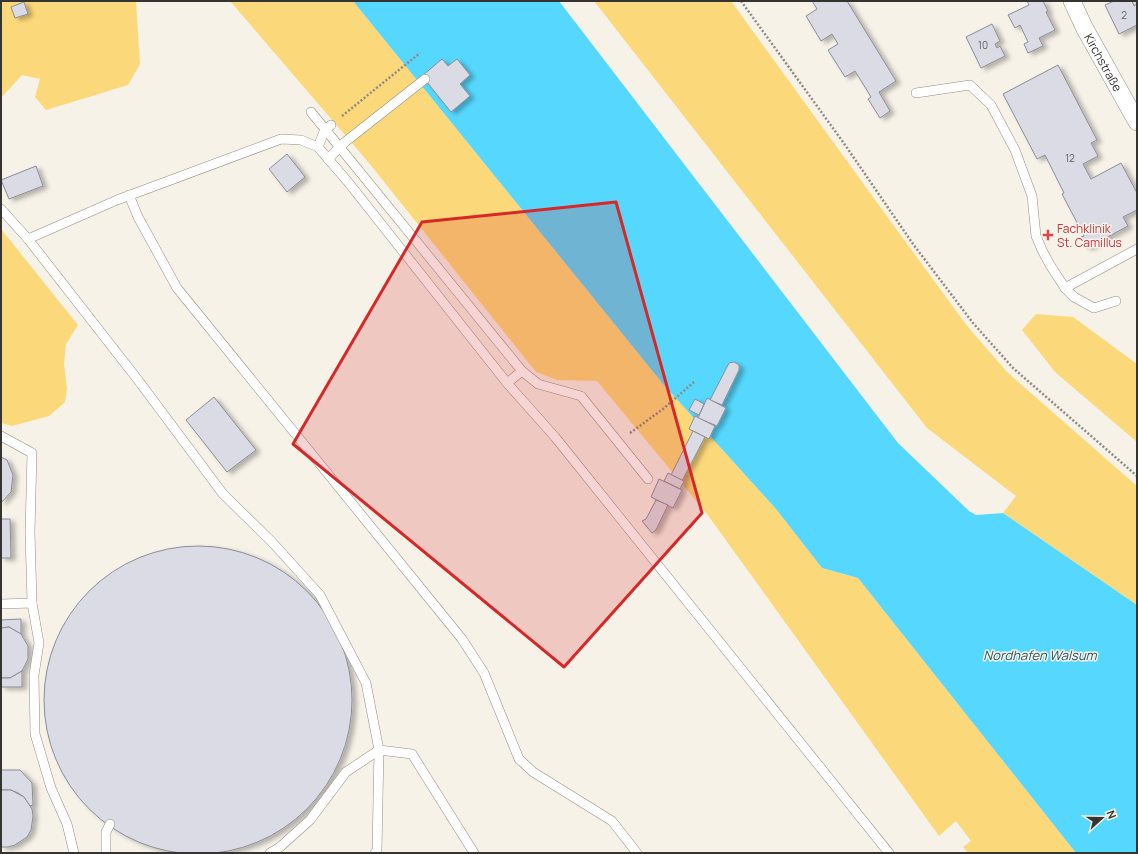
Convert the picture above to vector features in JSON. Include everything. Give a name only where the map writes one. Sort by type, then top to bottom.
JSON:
[{"type":"street","name":"Kirchstraße","points":[[1072,1],[1084,27],[1137,122]]},
{"type":"lane","points":[[328,159],[343,145],[425,79]]},
{"type":"lane","points":[[916,93],[970,85],[991,105],[1015,150],[1032,196],[1036,236],[1042,250],[1065,288],[1074,297],[1094,308],[1116,301]]},
{"type":"lane","points":[[311,112],[328,127],[343,145],[522,371],[538,384],[581,396],[648,479]]},
{"type":"lane","points":[[318,147],[328,127]]},
{"type":"lane","points":[[28,239],[130,195],[281,139],[301,140],[318,147],[507,383],[555,437],[889,853]]},
{"type":"lane","points":[[130,195],[138,217],[177,288],[462,639],[484,673],[519,759],[533,772],[612,821],[637,853]]},
{"type":"lane","points":[[1,209],[28,239],[138,380],[223,494],[272,542],[320,595],[366,683],[379,750],[377,850],[375,853]]},
{"type":"lane","points":[[1065,288],[1137,249]]},
{"type":"lane","points":[[507,383],[522,371]]},
{"type":"lane","points":[[1,436],[32,453],[30,532],[32,603],[39,643],[34,675],[35,734],[51,788],[67,824],[74,853]]},
{"type":"lane","points":[[1,604],[32,603]]},
{"type":"lane","points":[[270,853],[280,847],[310,820],[346,772],[379,750],[412,754],[474,853]]},
{"type":"lane","points":[[106,853],[106,832],[110,824]]},
{"type":"path","points":[[741,1],[843,142],[913,244],[973,323],[1013,368],[1137,476]]},
{"type":"path","points":[[328,127],[420,53]]},
{"type":"path","points":[[641,425],[663,409],[694,382]]},
{"type":"highlighted area","points":[[616,202],[702,513],[564,667],[293,444],[422,222]]},
{"type":"shaded area","points":[[1,1],[136,1],[140,64],[128,85],[46,110],[35,97],[40,79],[22,75],[1,98]]},
{"type":"shaded area","points":[[230,1],[353,1],[663,384],[776,509],[822,568],[858,578],[1076,853],[968,853],[963,847],[971,841],[956,821],[939,836],[707,514],[597,381],[557,380],[536,372],[369,163]]},
{"type":"shaded area","points":[[594,1],[731,1],[968,327],[1007,372],[1137,486],[1137,605],[1003,513],[1016,496],[927,428]]},
{"type":"shaded area","points":[[1,229],[78,325],[66,344],[64,364],[67,389],[65,402],[49,416],[12,426],[1,423]]},
{"type":"shaded area","points":[[1036,314],[1073,317],[1137,364],[1137,442],[1055,372],[1022,330]]},
{"type":"water","name":"Nordhafen Walsum","points":[[353,1],[559,1],[898,443],[969,511],[976,515],[1003,513],[1137,605],[1137,853],[1076,853],[858,578],[822,568],[776,509],[663,384]]},
{"type":"building","points":[[812,1],[847,1],[896,81],[879,92],[890,111],[880,118],[868,99],[871,97],[855,71],[845,77],[828,50],[838,44],[832,34],[821,41],[806,16],[817,9]]},
{"type":"building","points":[[1027,1],[1043,1],[1048,11],[1046,12],[1055,30],[1039,38],[1043,46],[1028,53],[1024,44],[1028,42],[1020,25],[1015,28],[1008,15],[1029,5]]},
{"type":"building","points":[[1114,1],[1132,1],[1134,6],[1137,4],[1137,25],[1119,34],[1105,5]]},
{"type":"building","points":[[24,2],[28,14],[15,18],[11,7]]},
{"type":"building","points":[[992,24],[1000,41],[995,44],[997,48],[1000,46],[1005,56],[981,68],[966,37]]},
{"type":"building","points":[[442,59],[448,66],[457,59],[470,75],[460,84],[470,96],[451,112],[422,76]]},
{"type":"building","points":[[1058,65],[1097,140],[1091,143],[1098,156],[1083,164],[1091,179],[1121,163],[1137,193],[1137,210],[1123,217],[1128,226],[1087,248],[1081,237],[1084,236],[1062,194],[1064,193],[1045,155],[1037,159],[1003,94]]},
{"type":"building","points":[[287,154],[305,177],[287,192],[269,169]]},
{"type":"building","points":[[36,166],[43,186],[9,199],[1,180]]},
{"type":"building","points":[[734,362],[739,365],[739,370],[722,405],[710,400],[729,363]]},
{"type":"building","points":[[214,397],[256,450],[227,472],[186,420]]},
{"type":"building","points":[[707,398],[726,408],[717,426],[698,418]]},
{"type":"building","points":[[695,399],[704,404],[699,415],[689,410]]},
{"type":"building","points":[[695,416],[715,426],[709,439],[689,429]]},
{"type":"building","points":[[693,431],[705,437],[682,481],[671,475]]},
{"type":"building","points":[[1,457],[7,460],[13,475],[11,492],[1,503]]},
{"type":"building","points":[[668,473],[684,481],[680,489],[664,481]]},
{"type":"building","points":[[659,479],[682,490],[673,508],[651,497]]},
{"type":"building","points":[[656,500],[668,505],[656,530],[652,533],[642,521],[646,519]]},
{"type":"building","points":[[1,519],[10,519],[11,558],[1,558]]},
{"type":"building","points":[[198,546],[228,549],[257,558],[283,572],[307,591],[326,615],[340,641],[349,670],[352,700],[349,730],[340,759],[326,785],[307,809],[283,828],[257,842],[228,851],[198,854],[168,851],[139,842],[113,828],[89,809],[70,785],[56,759],[47,730],[44,700],[47,670],[56,641],[70,615],[89,591],[113,572],[139,558],[168,549]]},
{"type":"building","points":[[21,619],[21,634],[9,627],[1,628],[1,620]]},
{"type":"building","points":[[9,627],[21,634],[28,646],[28,659],[22,671],[10,678],[1,678],[1,628]]},
{"type":"building","points":[[22,671],[22,687],[1,687],[1,678],[10,678]]},
{"type":"building","points":[[1,770],[20,770],[32,783],[33,805],[30,806],[24,797],[18,793],[11,790],[1,790]]},
{"type":"building","points":[[1,790],[11,790],[24,797],[32,809],[33,816],[31,830],[27,837],[15,845],[8,847],[1,847]]},
{"type":"place","name":"Fachklinik St. Camillus","points":[[1048,235]]}]
